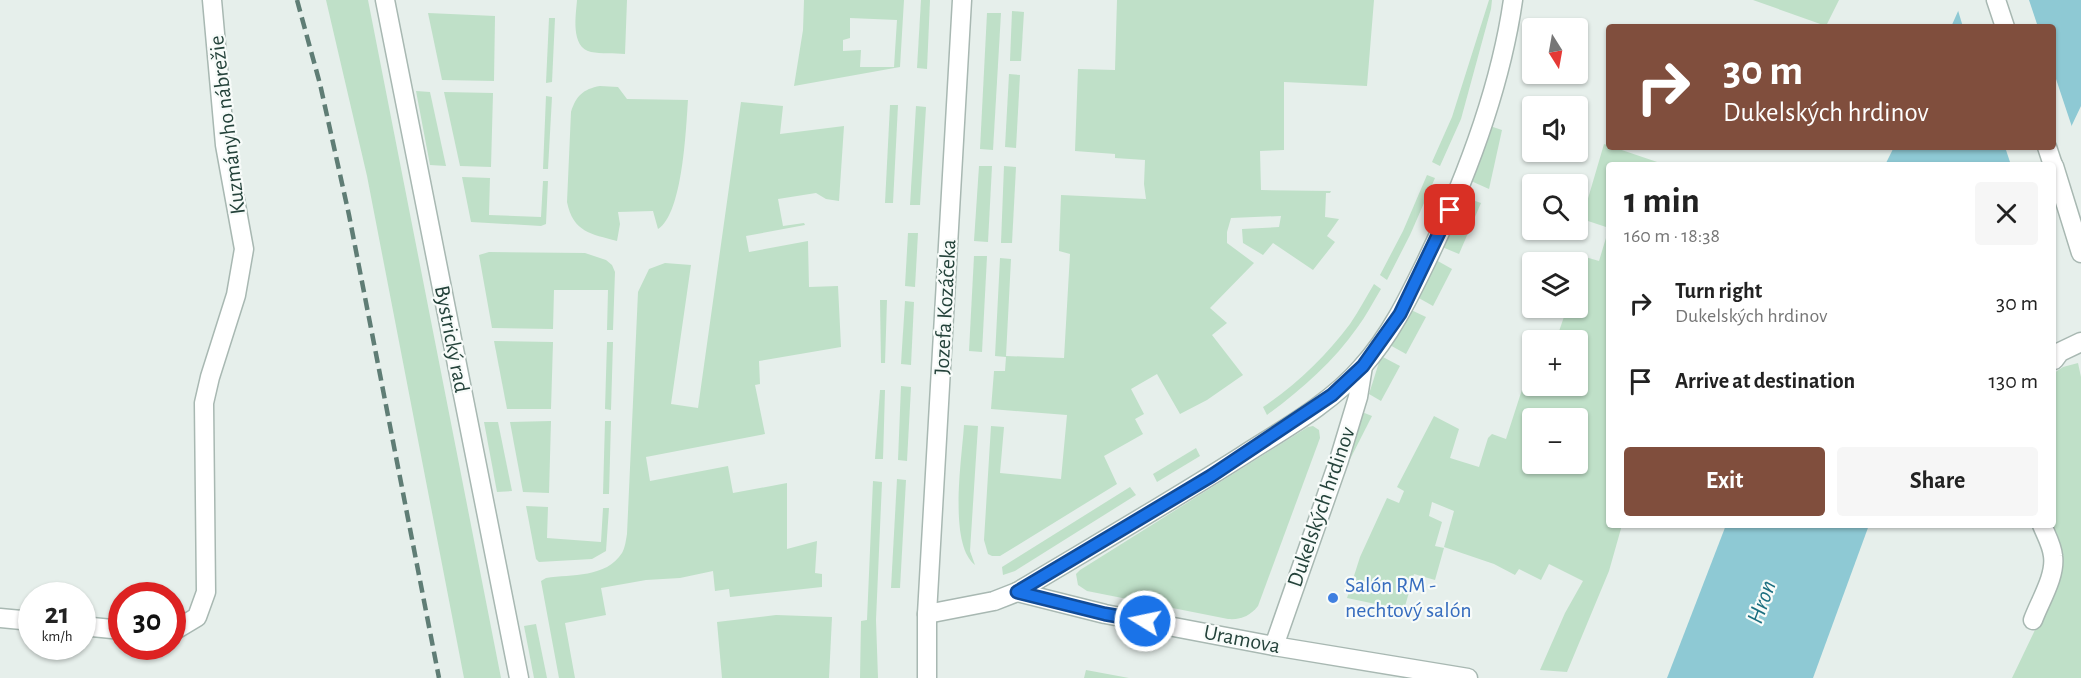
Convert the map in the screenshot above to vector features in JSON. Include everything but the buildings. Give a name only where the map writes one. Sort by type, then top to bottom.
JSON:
[{"type":"street","name":"Kuzmányho nábrežie","points":[[186,624],[197,617],[206,592],[204,403],[210,376],[236,295],[244,249],[225,146],[212,0]]},
{"type":"street","name":"Bystrický rad","points":[[385,0],[519,678]]},
{"type":"street","name":"Jozefa Kozáčeka","points":[[927,678],[927,614],[963,0]]},
{"type":"street","name":"Dukelských hrdinov","points":[[927,614],[993,601],[1017,592],[1268,439],[1332,395],[1363,366],[1400,314],[1457,194],[1491,97],[1513,0]]},
{"type":"street","points":[[1996,0],[2004,24]]},
{"type":"street","points":[[2056,174],[2081,253]]},
{"type":"street","points":[[2056,357],[2060,352],[2081,342]]},
{"type":"street","name":"Dukelských hrdinov","points":[[1274,646],[1339,460],[1358,397],[1363,366]]},
{"type":"street","points":[[2033,620],[2052,573],[2054,558],[2043,528]]},
{"type":"street","name":"Uramova","points":[[1017,592],[1105,614],[1274,646],[1468,678]]},
{"type":"street","points":[[0,618],[18,620]]},
{"type":"green space","points":[[326,0],[368,0],[501,678],[464,678],[367,176]]},
{"type":"green space","points":[[577,0],[627,0],[625,54],[599,53],[584,49],[576,30]]},
{"type":"green space","points":[[804,0],[904,0],[900,67],[794,86],[803,30]],"holes":[[[850,18],[897,20],[894,67],[860,67],[861,50],[843,51],[843,40],[850,38]]]},
{"type":"green space","points":[[921,0],[930,0],[927,69],[917,68]]},
{"type":"green space","points":[[1117,0],[1374,0],[1367,86],[1284,82],[1284,150],[1260,151],[1261,190],[1331,191],[1326,193],[1325,217],[1339,219],[1327,236],[1335,242],[1313,270],[1273,243],[1263,255],[1243,243],[1242,229],[1279,227],[1281,216],[1231,218],[1227,243],[1254,263],[1210,308],[1227,323],[1212,335],[1243,375],[1207,400],[1180,414],[1157,374],[1131,389],[1144,414],[1135,419],[1143,434],[1104,456],[1117,484],[1000,556],[992,556],[988,554],[984,540],[991,426],[1004,427],[1000,473],[1061,479],[1067,415],[991,409],[994,371],[1005,371],[1006,357],[995,356],[1000,258],[1011,259],[1006,356],[1064,358],[1070,254],[1059,251],[1061,195],[1146,199],[1145,160],[1115,158],[1115,154],[1075,151],[1078,69],[1115,70]]},
{"type":"green space","points":[[1489,0],[1492,0],[1491,9],[1461,119],[1440,166],[1432,162],[1452,117]]},
{"type":"green space","points":[[1753,0],[1839,0],[1827,24],[1820,24]]},
{"type":"green space","points":[[1012,11],[1024,12],[1021,61],[1010,61]]},
{"type":"green space","points":[[428,13],[495,16],[494,81],[442,80]]},
{"type":"green space","points":[[987,13],[1001,13],[993,150],[980,149]]},
{"type":"green space","points":[[549,18],[555,18],[552,82],[546,83]]},
{"type":"green space","points":[[1009,74],[1020,75],[1016,148],[1005,147]]},
{"type":"green space","points":[[600,86],[618,87],[627,99],[688,100],[682,169],[673,206],[666,220],[658,229],[653,211],[618,212],[620,224],[617,241],[584,230],[574,220],[567,202],[571,112],[581,94]]},
{"type":"green space","points":[[416,91],[430,92],[446,166],[430,165]]},
{"type":"green space","points":[[444,92],[493,93],[491,167],[460,166]]},
{"type":"green space","points":[[546,96],[552,97],[548,169],[543,169]]},
{"type":"green space","points":[[741,102],[783,106],[780,134],[844,126],[839,201],[826,199],[816,193],[778,199],[783,226],[804,223],[805,225],[746,236],[749,252],[808,241],[809,287],[838,286],[841,347],[759,361],[760,384],[755,385],[765,434],[646,457],[650,481],[728,466],[733,493],[787,483],[787,549],[817,541],[815,573],[822,574],[822,587],[730,597],[729,589],[715,591],[713,571],[680,578],[646,580],[601,588],[606,615],[565,623],[575,678],[559,678],[541,581],[546,578],[598,571],[615,561],[624,549],[627,534],[638,292],[649,269],[665,263],[691,265],[671,404],[698,408]]},
{"type":"green space","points":[[890,105],[898,105],[893,203],[885,203]]},
{"type":"green space","points":[[916,106],[926,107],[920,205],[910,205]]},
{"type":"green space","points":[[1490,126],[1502,130],[1489,189],[1471,181]]},
{"type":"green space","points":[[1604,144],[1606,150],[1622,150],[1657,162],[1606,162],[1606,227],[1588,221],[1588,199]]},
{"type":"green space","points":[[979,166],[992,166],[988,242],[974,241]]},
{"type":"green space","points":[[1004,166],[1016,167],[1012,243],[1001,243]]},
{"type":"green space","points":[[1427,175],[1435,178],[1387,280],[1380,275],[1403,231]]},
{"type":"green space","points":[[462,177],[490,178],[489,215],[541,217],[543,181],[548,181],[546,224],[541,226],[471,222]]},
{"type":"green space","points":[[1464,197],[1481,203],[1459,254],[1442,247]]},
{"type":"green space","points":[[908,233],[918,233],[915,287],[905,286]]},
{"type":"green space","points":[[1606,238],[1606,528],[1621,528],[1609,571],[1567,672],[1540,670],[1565,613],[1583,581],[1549,564],[1541,580],[1519,569],[1515,575],[1494,564],[1444,547],[1454,511],[1432,502],[1429,516],[1442,522],[1435,546],[1444,548],[1435,580],[1414,574],[1404,610],[1347,598],[1360,557],[1387,498],[1399,503],[1404,491],[1397,487],[1434,416],[1459,429],[1450,458],[1479,467],[1488,438],[1492,434],[1506,439],[1522,390],[1522,396],[1588,396],[1588,330],[1559,330],[1564,318],[1588,318],[1588,258],[1599,261]]},
{"type":"green space","points":[[489,252],[585,253],[606,260],[615,272],[613,330],[607,330],[608,290],[554,290],[553,329],[492,328],[479,255]]},
{"type":"green space","points":[[974,256],[987,256],[982,352],[969,351]]},
{"type":"green space","points":[[1436,260],[1452,269],[1433,306],[1417,297]]},
{"type":"green space","points":[[1374,284],[1381,289],[1348,340],[1316,375],[1267,415],[1263,407],[1299,380],[1331,347],[1350,324]]},
{"type":"green space","points":[[880,300],[887,300],[885,363],[881,363]]},
{"type":"green space","points":[[905,301],[914,302],[911,365],[901,364]]},
{"type":"green space","points":[[1409,309],[1426,317],[1406,354],[1388,344]]},
{"type":"green space","points":[[494,341],[553,342],[551,409],[507,409]]},
{"type":"green space","points":[[607,342],[613,342],[611,410],[605,409]]},
{"type":"green space","points":[[1381,356],[1400,366],[1381,401],[1369,394]]},
{"type":"green space","points":[[2078,363],[2081,377],[2081,678],[2012,678],[2034,632],[2060,567],[2050,528],[2056,528],[2056,372]]},
{"type":"green space","points":[[901,386],[911,387],[907,461],[898,460]]},
{"type":"green space","points":[[880,390],[885,390],[883,459],[875,459]]},
{"type":"green space","points":[[1362,412],[1372,416],[1341,477]]},
{"type":"green space","points":[[551,421],[549,493],[523,492],[510,422]]},
{"type":"green space","points":[[605,421],[611,421],[609,494],[603,494]]},
{"type":"green space","points":[[484,422],[498,422],[512,491],[497,492]]},
{"type":"green space","points":[[964,425],[978,426],[970,551],[975,565],[967,554],[959,520],[959,478]]},
{"type":"green space","points":[[1313,426],[1319,430],[1320,438],[1258,606],[1248,615],[1228,619],[1087,591],[1078,585],[1076,574],[1080,570]]},
{"type":"green space","points":[[1196,448],[1200,456],[1157,482],[1153,474]]},
{"type":"green space","points":[[897,479],[906,480],[900,588],[891,588]]},
{"type":"green space","points":[[873,481],[882,482],[876,620],[878,678],[860,678],[861,621],[867,620]]},
{"type":"green space","points":[[1130,487],[1136,495],[1015,571],[1003,575],[1002,567]]},
{"type":"green space","points":[[526,506],[548,507],[547,538],[601,542],[603,508],[609,508],[606,551],[592,559],[539,562],[536,559]]},
{"type":"green space","points":[[776,615],[832,617],[829,678],[722,678],[717,622]]},
{"type":"green space","points":[[536,624],[547,678],[534,678],[524,626]]},
{"type":"green space","points":[[1086,670],[1129,678],[1084,678]]},
{"type":"water","points":[[1963,0],[2081,0],[2081,106],[2054,162],[1886,162],[1892,150],[2056,150],[2056,24],[1952,24]]},
{"type":"water","name":"Hron","points":[[1725,528],[1868,528],[1813,678],[1667,678]]},
{"type":"pier","points":[[1960,0],[2029,0],[2037,24],[1962,24],[1957,7]]},
{"type":"pier","points":[[2056,79],[2073,130],[2056,164],[2056,162],[2010,162],[2006,150],[2056,150]]},
{"type":"railway","points":[[297,0],[320,84],[349,215],[439,678]]},
{"type":"place","name":"Salón RM - nechtový salón","points":[[1333,598]]},
{"type":"route","points":[[1145,621],[1105,614],[1017,592],[1211,476],[1332,395],[1363,366],[1400,314],[1450,210]]}]
